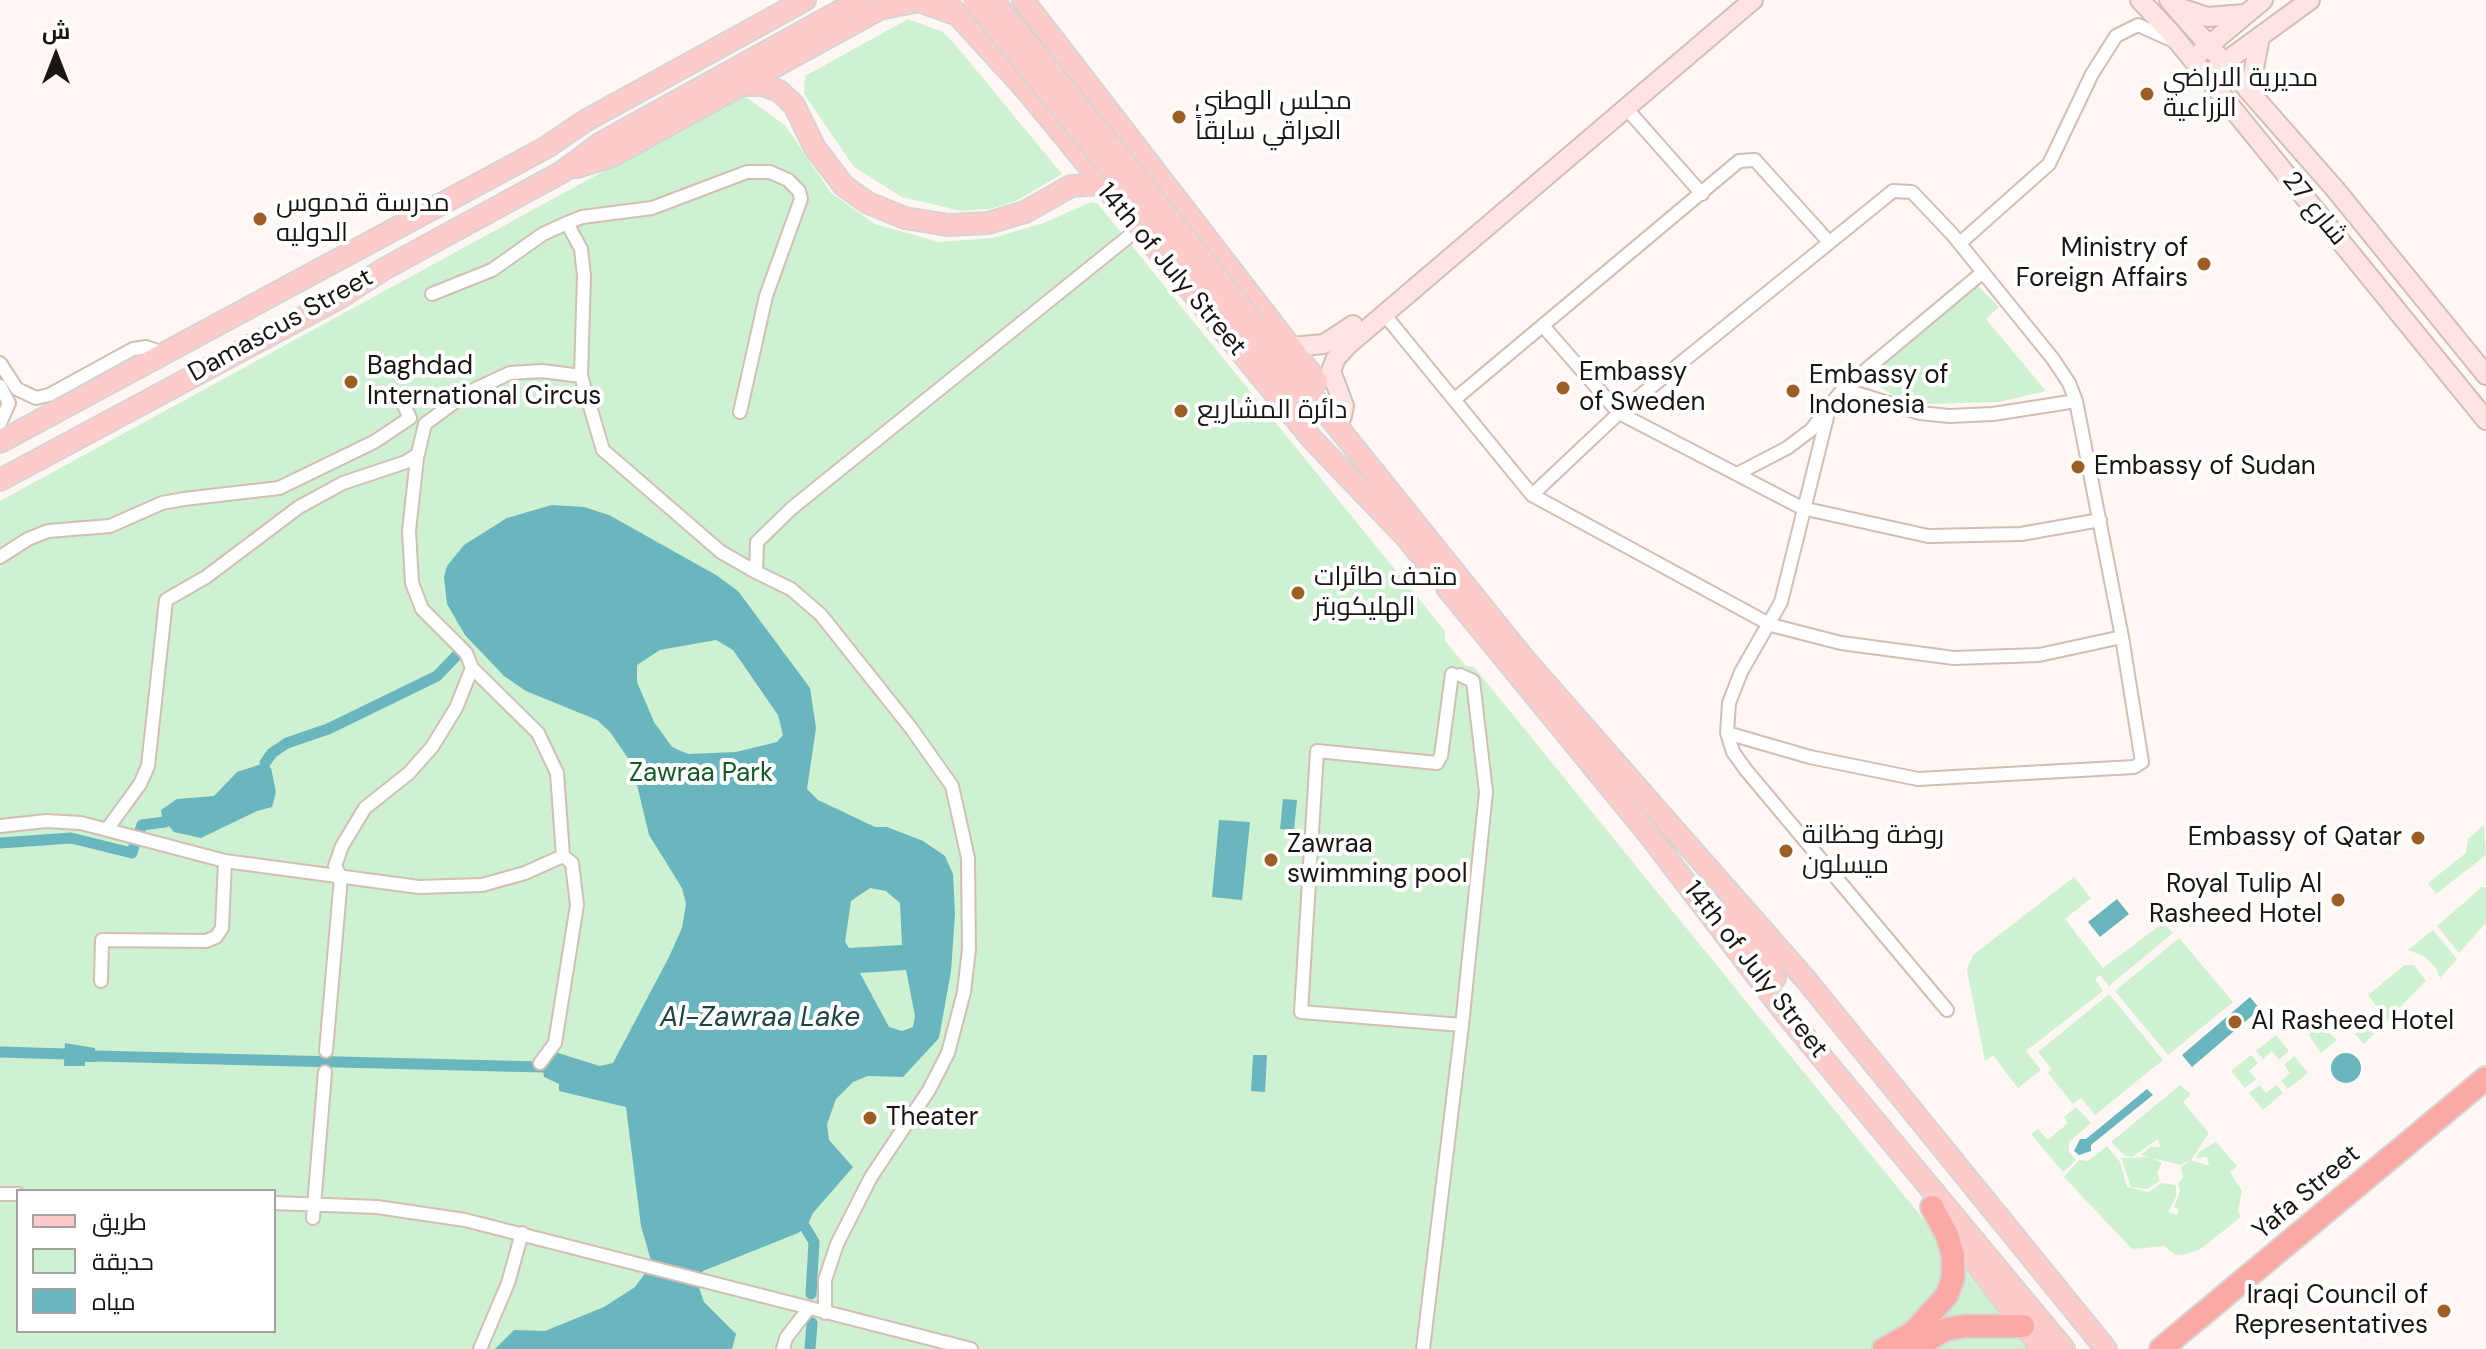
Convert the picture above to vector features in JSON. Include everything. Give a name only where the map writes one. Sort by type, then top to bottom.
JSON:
[{"type":"highway","name":"Yafa Street","points":[[2161,1349],[2486,1078]]},
{"type":"highway","name":"Yafa Street","points":[[2182,1349],[2486,1098]]},
{"type":"highway","points":[[1884,1349],[1914,1332],[1947,1295],[1953,1278],[1953,1255],[1947,1235],[1932,1207]]},
{"type":"highway","points":[[1911,1349],[1947,1329],[2023,1326]]},
{"type":"main road","name":"Damascus Street","points":[[0,442],[547,147],[585,121],[805,0]]},
{"type":"main road","name":"Damascus Street","points":[[547,147],[595,131],[832,0]]},
{"type":"main road","name":"Damascus Street","points":[[0,480],[341,297],[384,269],[562,172],[601,143],[860,0]]},
{"type":"main road","name":"14th of July Street","points":[[944,0],[1027,91],[1138,229],[1332,432],[1410,529],[1442,581],[1807,981],[2106,1349]]},
{"type":"main road","points":[[973,0],[1248,327]]},
{"type":"main road","points":[[993,0],[1248,327]]},
{"type":"main road","name":"14th of July Street","points":[[1023,0],[1284,348],[1332,432]]},
{"type":"main road","points":[[1284,348],[1324,344],[1341,336],[1737,0]]},
{"type":"main road","points":[[1332,432],[1344,406],[1332,376],[1332,366],[1348,345],[1753,0]]},
{"type":"main road","name":"شارع 27","points":[[2140,0],[2180,44],[2486,420]]},
{"type":"main road","points":[[2200,69],[2208,45],[2263,0]]},
{"type":"main road","points":[[2200,69],[2224,62],[2310,0]]},
{"type":"main road","points":[[890,4],[919,1],[958,16]]},
{"type":"main road","points":[[2172,3],[2208,17],[2244,14]]},
{"type":"main road","name":"شارع 27","points":[[2172,3],[2364,225],[2486,375]]},
{"type":"main road","name":"Damascus Street","points":[[562,172],[612,156],[890,4]]},
{"type":"main road","points":[[2256,98],[2253,74],[2260,37]]},
{"type":"main road","points":[[744,85],[763,85],[779,91],[794,105],[815,148],[844,186],[868,203],[905,218],[948,225],[988,223],[1025,212],[1071,186],[1100,184]]},
{"type":"main road","points":[[2342,243],[2364,225]]},
{"type":"main road","points":[[384,269],[405,247],[397,228]]},
{"type":"main road","name":"14th of July Street","points":[[1248,327],[1284,348]]},
{"type":"main road","name":"14th of July Street","points":[[1248,327],[1520,666],[1785,1013],[2064,1349]]},
{"type":"main road","points":[[127,373],[119,384],[120,399],[138,405]]},
{"type":"main road","points":[[80,399],[91,400],[98,405],[98,426]]},
{"type":"main road","name":"14th of July Street","points":[[1698,860],[1792,1000],[2079,1349]]},
{"type":"main road","points":[[1698,860],[1768,953],[2091,1349]]},
{"type":"main road","points":[[1785,1013],[1815,1065],[1932,1207],[2042,1349]]},
{"type":"street","points":[[1960,243],[2049,164],[2092,74],[2116,36],[2138,25],[2180,44]]},
{"type":"street","points":[[1626,108],[1702,194]]},
{"type":"street","points":[[1455,399],[1739,161],[1755,160],[1829,242]]},
{"type":"street","points":[[432,294],[492,270],[543,234],[582,217],[652,208],[747,172],[770,172],[788,180],[799,191],[801,199],[766,296],[740,412]]},
{"type":"street","points":[[1532,495],[1619,413],[1893,191],[1904,189],[1912,192],[1960,243],[2053,359],[2069,383],[2076,401],[2122,637],[2142,762],[2134,767],[1918,779],[1836,763],[1727,733]]},
{"type":"street","points":[[567,223],[581,249],[584,276],[581,376],[608,457],[730,559],[791,589],[821,615],[927,749],[952,786],[968,858],[969,949],[964,992],[948,1053],[929,1090],[871,1177],[837,1244],[825,1280],[825,1313]]},
{"type":"street","points":[[730,559],[756,545],[792,508],[1138,229]]},
{"type":"street","points":[[1947,1010],[1746,770],[1733,752],[1727,733],[1729,703],[1741,672],[1771,625],[1781,602],[1828,413],[1843,389],[1983,272]]},
{"type":"street","points":[[1384,314],[1532,495],[1771,625],[1841,643],[1954,658],[2039,655],[2122,637]]},
{"type":"street","points":[[1544,327],[1619,413],[1802,508],[1901,532],[1943,537],[2021,534],[2100,520]]},
{"type":"street","points":[[2,370],[23,394],[43,398],[133,349],[152,348],[163,353]]},
{"type":"street","points":[[540,1063],[555,1043],[576,914],[572,863],[563,856],[559,787],[550,753],[525,718],[472,668],[466,653],[426,614],[412,583],[409,531],[418,454],[425,424],[467,393],[510,373],[542,371],[581,376]]},
{"type":"street","points":[[0,386],[9,403],[0,423]]},
{"type":"street","points":[[1843,389],[1920,413],[1949,416],[1993,414],[2076,401]]},
{"type":"street","points":[[399,395],[410,418],[425,424]]},
{"type":"street","points":[[1737,474],[1787,448],[1828,413]]},
{"type":"street","points":[[0,557],[28,539],[48,531],[102,528],[162,503],[279,488],[374,442],[410,418]]},
{"type":"street","points":[[108,828],[140,784],[148,766],[161,622],[166,600],[206,577],[292,511],[343,483],[406,462],[418,454]]},
{"type":"street","points":[[756,545],[756,572]]},
{"type":"street","points":[[326,1051],[341,877],[335,866],[355,820],[371,802],[415,768],[432,747],[456,708],[472,668]]},
{"type":"street","points":[[1423,1349],[1462,1025],[1486,792],[1473,681],[1456,674],[1441,756],[1437,763],[1317,751],[1301,1012],[1462,1025]]},
{"type":"street","points":[[0,826],[59,821],[108,828],[225,861],[419,887],[469,887],[517,876],[563,856]]},
{"type":"street","points":[[101,981],[102,940],[206,941],[216,937],[222,928],[225,861]]},
{"type":"street","points":[[314,1212],[325,1072]]},
{"type":"street","points":[[276,1203],[314,1212],[425,1212],[522,1233],[971,1349]]},
{"type":"street","points":[[480,1349],[508,1283],[522,1233]]},
{"type":"street","points":[[783,1349],[789,1333],[809,1308]]},
{"type":"green space","points":[[908,19],[943,32],[953,42],[1062,174],[1016,201],[990,209],[961,211],[902,197],[854,167],[804,94],[805,76]]},
{"type":"green space","name":"Zawraa Park","points":[[743,95],[785,125],[831,193],[875,224],[939,242],[992,238],[1044,223],[1091,202],[1097,203],[1445,631],[1445,641],[1466,666],[1474,667],[2029,1349],[0,1349],[0,501]]},
{"type":"green space","points":[[1975,283],[1999,307],[1986,319],[2046,391],[1999,402],[1924,404],[1900,400],[1876,384],[1871,372]]},
{"type":"green space","points":[[2484,825],[2486,855],[2436,894],[2428,883],[2466,853],[2468,839]]},
{"type":"green space","points":[[2074,877],[2091,898],[2065,919],[2103,968],[2163,923],[2173,933],[2109,986],[2100,975],[2095,979],[2103,991],[2026,1051],[2041,1070],[2018,1088],[1993,1055],[1985,1061],[1967,970],[1973,955]]},
{"type":"green space","points":[[2482,887],[2486,887],[2486,923],[2459,953],[2437,926]]},
{"type":"green space","points":[[2433,930],[2457,959],[2440,978],[2436,968],[2424,956],[2408,950]]},
{"type":"green space","points":[[2179,938],[2233,1002],[2168,1055],[2115,991]]},
{"type":"green space","points":[[2405,965],[2414,965],[2426,981],[2364,1044],[2355,1034],[2381,1012],[2368,995]]},
{"type":"green space","points":[[2109,994],[2163,1060],[2095,1115],[2081,1098],[2073,1104],[2048,1073],[2052,1069],[2038,1052]]},
{"type":"green space","points":[[2320,1024],[2337,1040],[2321,1053],[2309,1035],[2311,1028]]},
{"type":"green space","points":[[2276,1035],[2289,1051],[2279,1060],[2272,1051],[2263,1059],[2256,1051]]},
{"type":"green space","points":[[2251,1055],[2258,1063],[2249,1071],[2256,1079],[2245,1088],[2231,1071]]},
{"type":"green space","points":[[2294,1056],[2308,1073],[2288,1089],[2281,1081],[2290,1073],[2284,1065]]},
{"type":"green space","points":[[2180,1085],[2191,1094],[2183,1102],[2209,1133],[2191,1160],[2180,1165],[2141,1155],[2150,1147],[2160,1147],[2158,1139],[2132,1157],[2124,1155],[2111,1142]]},
{"type":"green space","points":[[2260,1085],[2266,1093],[2276,1085],[2283,1093],[2263,1110],[2249,1093]]},
{"type":"green space","points":[[2076,1107],[2091,1123],[2069,1142],[2069,1152],[2076,1160],[2063,1172],[2031,1134],[2038,1129],[2048,1140],[2068,1123],[2064,1117]]},
{"type":"green space","points":[[2216,1142],[2237,1166],[2230,1172],[2242,1191],[2238,1211],[2241,1217],[2199,1250],[2185,1254],[2175,1255],[2164,1246],[2132,1249],[2064,1177],[2079,1160],[2088,1161],[2107,1146],[2120,1162],[2127,1187],[2149,1192],[2161,1183],[2176,1185],[2176,1197],[2168,1212],[2177,1215],[2179,1210],[2174,1207],[2180,1191],[2178,1184],[2183,1177],[2181,1167],[2191,1160],[2209,1166],[2207,1157],[2196,1158],[2200,1151]]},
{"type":"green space","points":[[2150,1157],[2162,1163],[2157,1173],[2160,1181],[2147,1189],[2131,1187],[2121,1158]]},
{"type":"water","name":"Al-Zawraa Lake","points":[[552,505],[584,507],[609,515],[716,575],[738,591],[810,688],[816,728],[807,789],[818,800],[875,827],[887,827],[923,841],[945,856],[953,874],[955,914],[951,971],[939,1038],[903,1077],[868,1076],[853,1082],[836,1099],[827,1124],[829,1140],[853,1167],[813,1213],[807,1226],[798,1233],[703,1271],[696,1279],[704,1302],[736,1334],[732,1349],[495,1349],[514,1330],[545,1331],[604,1307],[635,1287],[652,1264],[641,1226],[626,1107],[559,1091],[559,1084],[544,1077],[542,1064],[555,1052],[600,1066],[613,1063],[669,957],[682,928],[686,904],[682,888],[649,835],[632,764],[610,732],[597,720],[526,691],[504,676],[465,635],[447,604],[444,577],[447,566],[464,545],[507,518]],"holes":[[[716,640],[733,650],[778,715],[783,735],[777,742],[736,752],[688,754],[672,747],[654,722],[637,682],[637,665],[660,650]],[[870,888],[886,891],[900,903],[902,945],[849,948],[845,942],[851,901]],[[906,970],[915,1016],[913,1027],[902,1031],[889,1027],[860,973]]]},
{"type":"water","points":[[265,763],[271,768],[276,792],[272,807],[201,838],[174,832],[162,818],[161,810],[177,799],[214,796],[237,772]]},
{"type":"water","points":[[1283,799],[1297,800],[1294,830],[1280,829]]},
{"type":"water","points":[[1219,820],[1250,822],[1242,900],[1212,897]]},
{"type":"water","points":[[2117,899],[2129,914],[2100,937],[2088,922]]},
{"type":"water","points":[[2250,997],[2260,1009],[2192,1067],[2182,1055]]},
{"type":"water","points":[[65,1043],[95,1048],[95,1062],[85,1062],[85,1066],[64,1066]]},
{"type":"water","points":[[2346,1053],[2352,1054],[2360,1062],[2360,1074],[2352,1082],[2346,1083],[2340,1082],[2332,1074],[2331,1068],[2332,1062],[2340,1054]]},
{"type":"water","points":[[1253,1055],[1267,1055],[1265,1092],[1251,1091]]},
{"type":"water","points":[[2147,1089],[2153,1095],[2091,1145],[2091,1151],[2079,1155],[2074,1151],[2080,1139],[2086,1139]]},
{"type":"waterway","points":[[265,763],[272,753],[287,743],[328,729],[437,676],[459,653]]},
{"type":"waterway","points":[[139,833],[142,825],[165,822]]},
{"type":"waterway","points":[[0,843],[71,838],[132,853],[135,843]]},
{"type":"waterway","points":[[2,1052],[65,1054]]},
{"type":"waterway","points":[[95,1056],[542,1067]]},
{"type":"waterway","points":[[805,1227],[814,1242],[811,1294]]},
{"type":"waterway","points":[[810,1349],[812,1323]]},
{"type":"place","name":"مديرية الاراضي الزراعية","points":[[2147,94]]},
{"type":"place","name":"مجلس الوطني العراقي سابقاً","points":[[1179,117]]},
{"type":"place","name":"مدرسة قدموس الدوليه","points":[[260,219]]},
{"type":"place","name":"Ministry of Foreign Affairs","points":[[2204,264]]},
{"type":"place","name":"Baghdad International Circus","points":[[351,382]]},
{"type":"place","name":"Embassy of Sweden","points":[[1563,388]]},
{"type":"place","name":"Embassy of Indonesia","points":[[1793,391]]},
{"type":"place","name":"دائرة المشاريع","points":[[1181,411]]},
{"type":"place","name":"Embassy of Sudan","points":[[2078,467]]},
{"type":"place","name":"متحف طائرات الهليكوبتر","points":[[1298,593]]},
{"type":"place","name":"Embassy of Qatar","points":[[2418,838]]},
{"type":"place","name":"روضة وحظانة ميسلون","points":[[1786,851]]},
{"type":"place","name":"Zawraa swimming pool","points":[[1271,860]]},
{"type":"place","name":"Royal Tulip Al Rasheed Hotel","points":[[2338,900]]},
{"type":"place","name":"Al Rasheed Hotel","points":[[2235,1022]]},
{"type":"place","name":"Theater","points":[[870,1118]]},
{"type":"place","name":"Iraqi Council of Representatives","points":[[2444,1311]]}]
